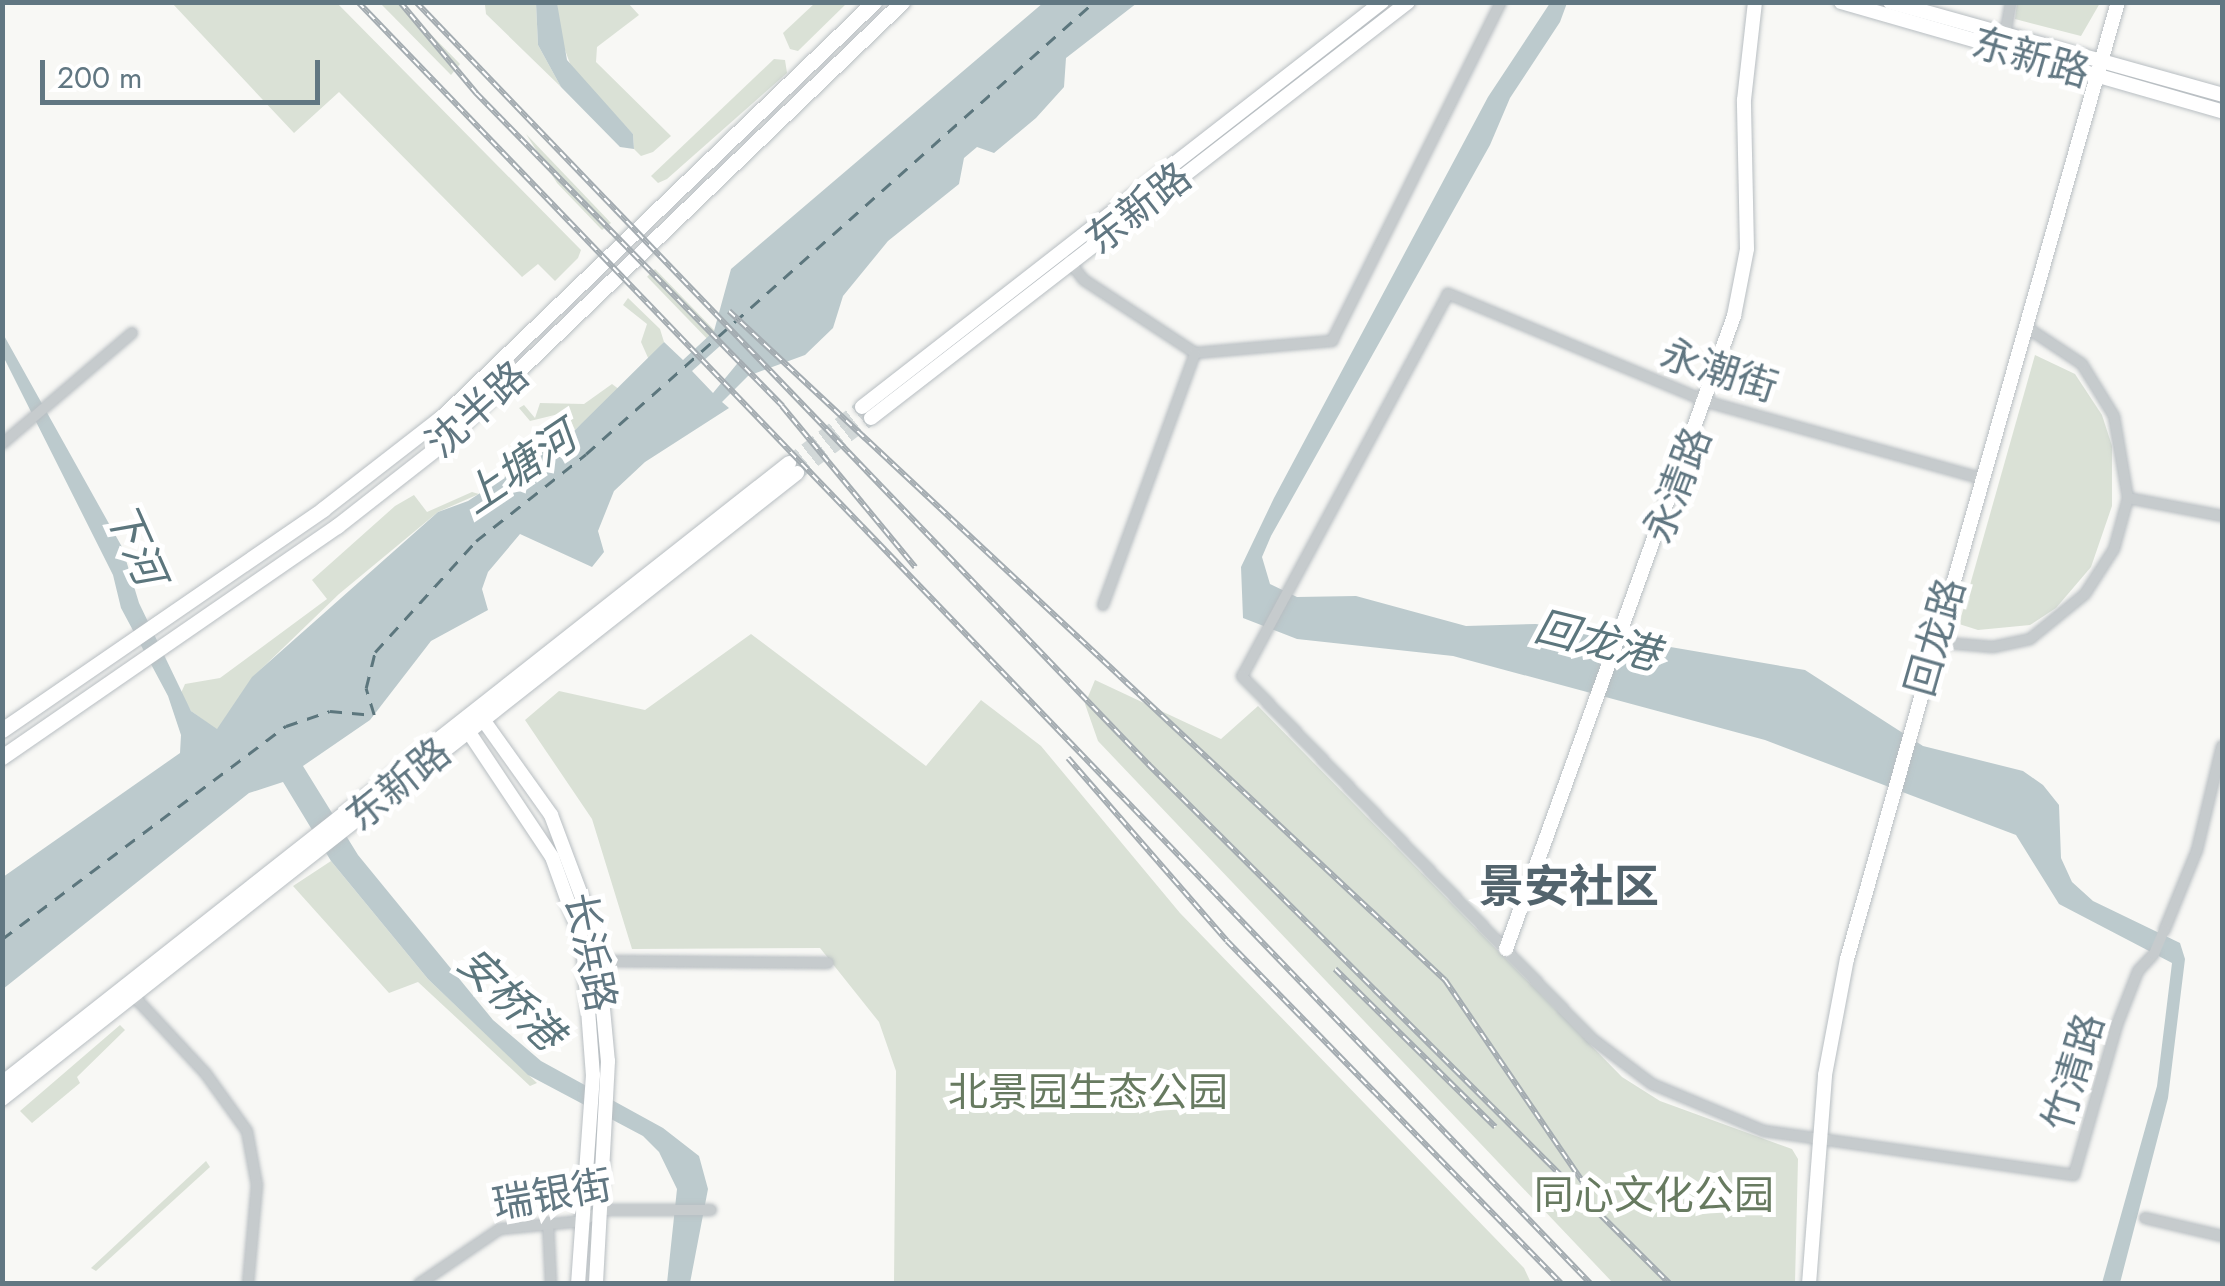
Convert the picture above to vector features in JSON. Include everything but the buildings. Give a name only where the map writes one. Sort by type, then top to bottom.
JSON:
[{"type":"main road","name":"沈半路","points":[[2,730],[163,620],[443,416],[874,2]]},
{"type":"main road","name":"沈半路","points":[[2,757],[172,640],[443,443],[902,2]]},
{"type":"main road","name":"东新路","points":[[866,412],[1382,2]]},
{"type":"main road","name":"东新路","points":[[1066,256],[1408,2]]},
{"type":"main road","name":"永清路","points":[[1506,949],[1708,402],[1747,249],[1744,100],[1756,2]]},
{"type":"main road","name":"东新路","points":[[1841,2],[2098,69],[2222,95]]},
{"type":"main road","name":"东新路","points":[[1890,2],[2005,35],[2222,110]]},
{"type":"main road","name":"回龙路","points":[[1809,1284],[1818,1136],[1840,990],[1980,478],[2118,2]]},
{"type":"main road","name":"东新路","points":[[2,1083],[793,468]]},
{"type":"main road","name":"长浜路","points":[[478,713],[562,839],[602,961],[596,1162],[601,1210],[596,1284]]},
{"type":"main road","name":"长浜路","points":[[463,725],[526,812],[572,903],[587,965],[601,1062]]},
{"type":"main road","name":"东新路","points":[[2,1099],[127,989]]},
{"type":"main road","name":"长浜路","points":[[578,1284],[583,1221],[596,1162]]},
{"type":"street","points":[[1066,256],[1084,280],[1195,353],[1332,341],[1501,2]]},
{"type":"street","points":[[2005,35],[2011,2]]},
{"type":"street","name":"永潮街","points":[[1506,949],[1242,676],[1448,294],[1708,402],[1980,478]]},
{"type":"street","points":[[1934,642],[1993,647],[2030,639],[2058,619],[2101,574],[2128,498],[2124,448],[2099,388],[2058,343],[2026,327]]},
{"type":"street","points":[[2,444],[132,333]]},
{"type":"street","points":[[1104,605],[1195,353]]},
{"type":"street","points":[[2128,498],[2222,516]]},
{"type":"street","name":"竹清路","points":[[1818,1136],[2074,1175],[2117,1024],[2138,970],[2154,954],[2197,850],[2222,746]]},
{"type":"street","points":[[1506,949],[1591,1038],[1652,1084],[1764,1131],[1818,1136]]},
{"type":"street","points":[[602,961],[828,963]]},
{"type":"street","points":[[127,989],[206,1074],[247,1131],[257,1184],[248,1284]]},
{"type":"street","name":"瑞银街","points":[[419,1284],[480,1238],[548,1222],[583,1221],[601,1210],[711,1210]]},
{"type":"street","points":[[2144,1218],[2222,1236]]},
{"type":"street","points":[[548,1222],[552,1284]]},
{"type":"green space","points":[[2017,2],[2100,3],[2081,36],[2015,19]]},
{"type":"green space","points":[[172,3],[337,3],[581,250],[578,258],[555,281],[538,264],[522,277],[339,92],[294,133]]},
{"type":"green space","points":[[380,3],[400,3],[460,64],[451,75]]},
{"type":"green space","points":[[536,3],[538,45],[561,87],[486,14],[485,5]]},
{"type":"green space","points":[[557,3],[628,3],[639,15],[597,47],[596,62],[671,136],[653,152],[641,156],[634,149],[633,134],[572,69],[558,31]]},
{"type":"green space","points":[[815,3],[847,3],[798,51],[790,49],[783,33]]},
{"type":"green space","points":[[774,59],[785,60],[787,73],[658,183],[651,176]]},
{"type":"green space","points":[[526,134],[611,223],[602,230],[557,183]]},
{"type":"green space","points":[[655,269],[715,331],[707,339],[647,277]]},
{"type":"green space","points":[[628,298],[660,329],[664,342],[649,360],[641,342],[647,324],[623,305]]},
{"type":"green space","points":[[2035,355],[2075,374],[2102,415],[2112,446],[2112,506],[2091,567],[2056,608],[2030,625],[1978,630],[1959,624]]},
{"type":"green space","points":[[612,384],[620,390],[575,430],[567,412],[530,421],[519,408],[524,405],[535,418],[540,403],[584,404]]},
{"type":"green space","points":[[472,492],[479,494],[438,512],[339,594],[252,678],[217,730],[191,711],[181,693],[185,684],[220,678],[327,599],[312,580],[395,506],[414,495],[427,512]]},
{"type":"green space","name":"北景园生态公园","points":[[751,634],[926,766],[981,700],[1041,746],[1180,913],[1524,1268],[1531,1283],[894,1283],[896,1071],[879,1022],[820,948],[632,949],[592,819],[525,720],[559,691],[645,710]]},
{"type":"green space","name":"同心文化公园","points":[[1095,680],[1221,739],[1258,706],[1622,1077],[1660,1101],[1792,1149],[1798,1159],[1795,1283],[1613,1283],[1098,741],[1085,704]]},
{"type":"green space","points":[[331,861],[428,979],[537,1083],[530,1086],[418,982],[389,993],[293,886]]},
{"type":"green space","points":[[120,1025],[125,1030],[77,1077],[80,1083],[32,1123],[20,1111]]},
{"type":"green space","points":[[206,1161],[210,1167],[96,1271],[91,1268]]},
{"type":"water","points":[[536,3],[557,3],[567,60],[633,134],[634,149],[620,147],[561,87],[538,45]]},
{"type":"water","name":"上塘河","points":[[1043,3],[1137,3],[1066,58],[1064,87],[1036,118],[994,153],[977,147],[964,158],[959,184],[888,241],[843,296],[833,328],[805,355],[748,376],[722,402],[729,408],[645,462],[614,491],[598,531],[604,552],[592,567],[520,534],[488,572],[482,589],[488,610],[431,641],[370,720],[303,766],[358,855],[493,1020],[541,1061],[663,1128],[699,1156],[708,1189],[690,1283],[667,1283],[677,1189],[659,1152],[643,1136],[528,1075],[428,979],[331,861],[283,782],[249,793],[3,989],[3,877],[180,753],[181,735],[168,696],[121,608],[113,575],[3,356],[2,332],[122,547],[139,603],[191,711],[217,729],[252,677],[438,512],[468,501],[573,432],[664,342],[683,360],[714,331],[731,269]],"holes":[[[720,346],[741,359],[713,393],[692,371]]]},
{"type":"water","name":"回龙港","points":[[1550,3],[1567,3],[1560,22],[1510,98],[1490,145],[1271,536],[1262,557],[1270,584],[1297,597],[1356,596],[1466,626],[1536,624],[1805,670],[1923,746],[2023,771],[2043,785],[2059,805],[2061,858],[2072,882],[2093,901],[2180,943],[2185,959],[2168,1098],[2120,1283],[2102,1283],[2157,1086],[2172,963],[2059,904],[2016,835],[1765,740],[1453,656],[1297,639],[1243,618],[1241,567],[1274,498],[1488,97]]},
{"type":"ferry route","points":[[2,939],[286,726],[330,711],[374,715],[366,688],[375,652],[476,541],[586,454],[1094,2]]},
{"type":"tunnel","points":[[789,463],[862,407]]},
{"type":"tunnel","points":[[797,473],[871,418]]},
{"type":"railway","points":[[358,2],[1591,1284]]},
{"type":"railway","points":[[400,2],[476,93],[782,406],[915,567]]},
{"type":"railway","points":[[416,2],[1148,764],[1670,1284]]},
{"type":"railway","points":[[729,311],[1445,980],[1583,1182]]},
{"type":"railway","points":[[1068,758],[1227,941],[1562,1284]]},
{"type":"railway","points":[[1335,969],[1495,1127]]},
{"type":"district","name":"景安社区","points":[[1569,887]]},
{"type":"water label","name":"下河","points":[[135,544]]},
{"type":"water label","name":"安桥港","points":[[510,999]]}]
